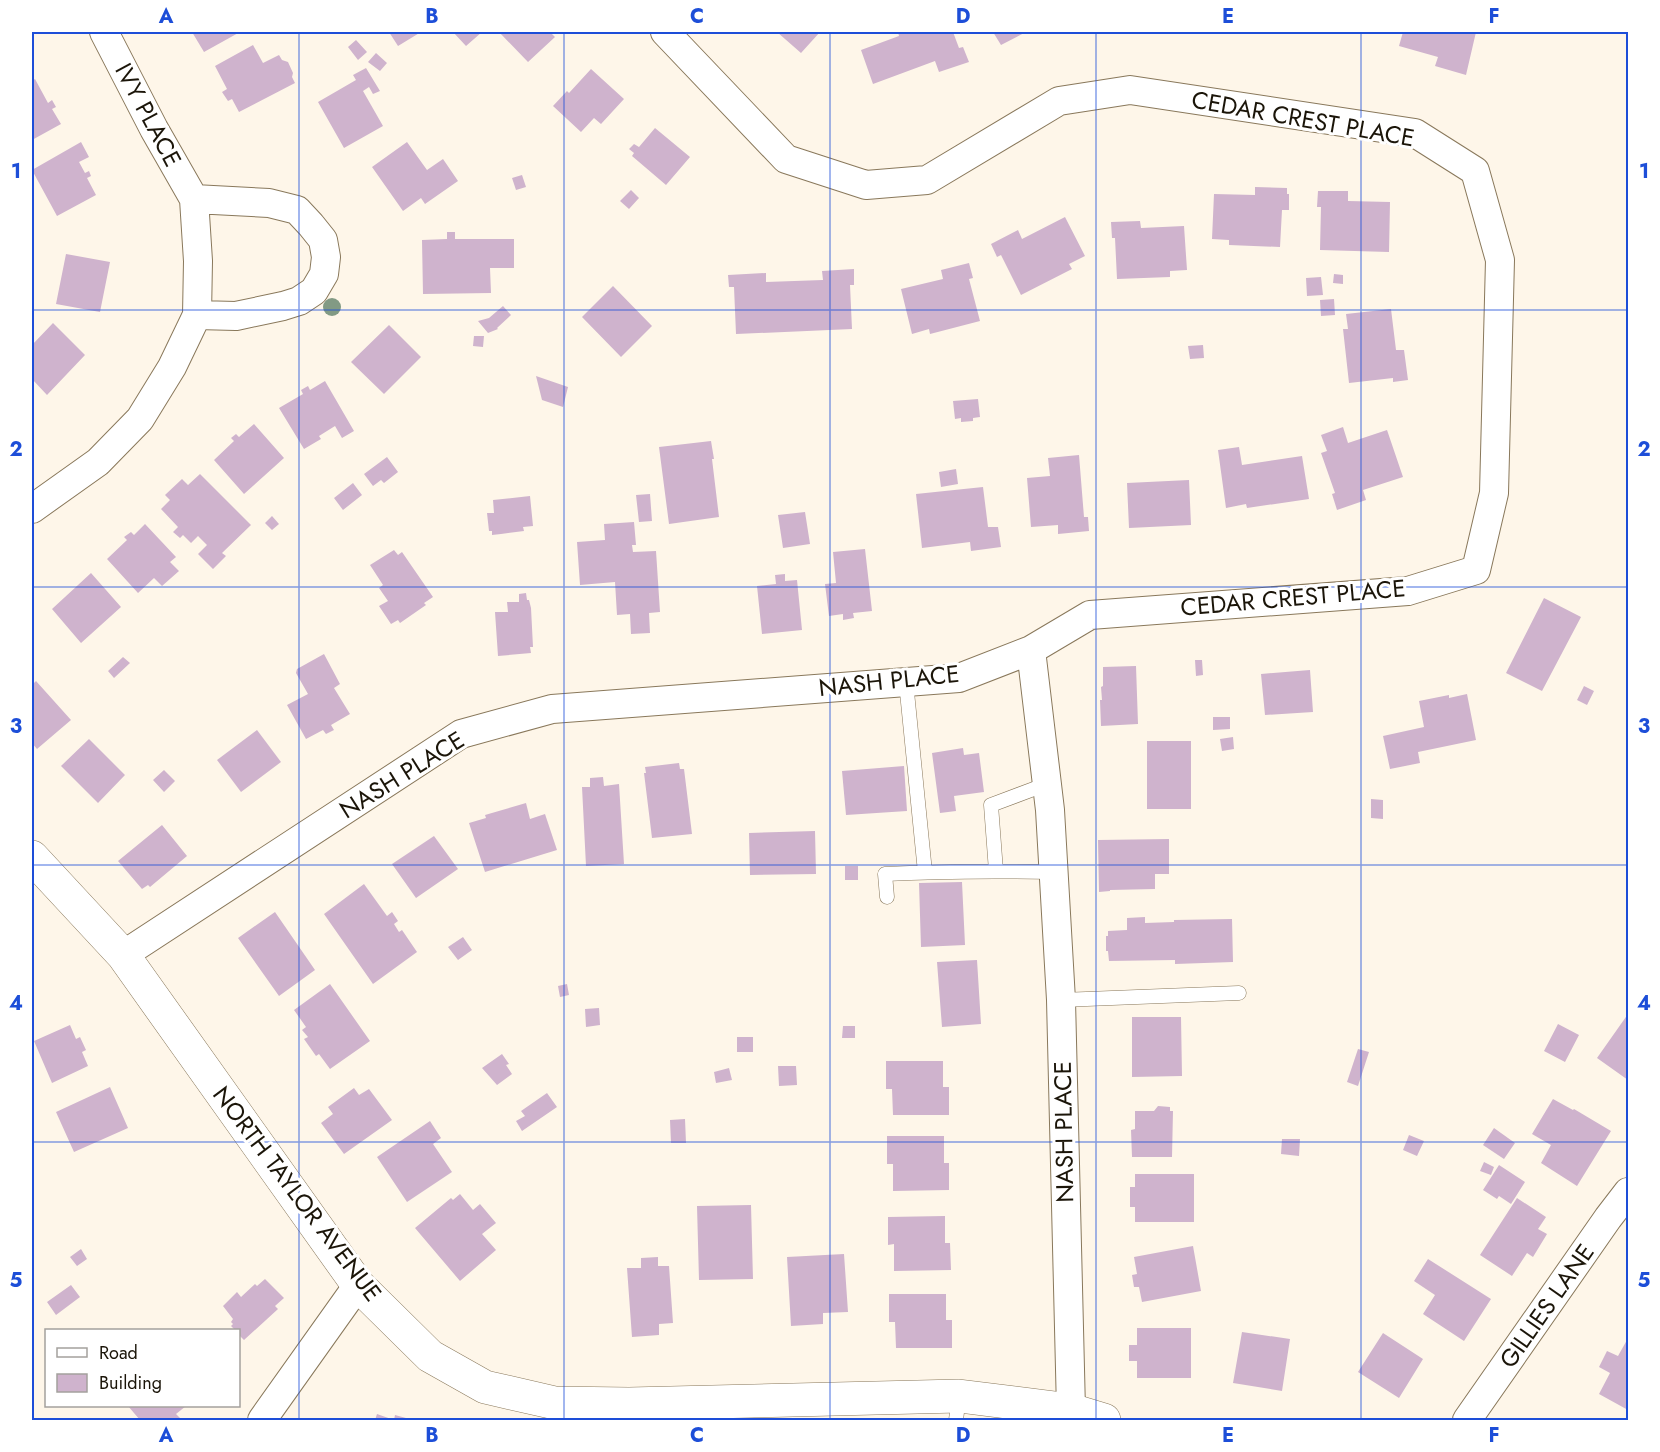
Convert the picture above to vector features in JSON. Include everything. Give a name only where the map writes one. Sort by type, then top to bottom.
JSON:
[{"type":"street","name":"IVY PLACE","points":[[32,509],[98,462],[140,419],[172,367],[197,315],[198,261],[194,199],[154,129],[104,32]]},
{"type":"street","name":"CEDAR CREST PLACE","points":[[665,32],[786,159],[866,185],[927,180],[1059,100],[1130,90],[1415,133],[1475,171],[1500,260],[1494,493],[1476,570],[1408,591],[1090,615],[1031,650]]},
{"type":"street","points":[[194,199],[269,203],[297,210],[323,240],[326,257],[324,274],[314,291],[299,301],[236,316],[197,315]]},
{"type":"street","name":"NASH PLACE","points":[[123,954],[461,734],[552,709],[959,678],[1031,650],[1047,784],[1061,1000],[1071,1410]]},
{"type":"street","name":"NORTH TAYLOR AVENUE","points":[[32,857],[123,954],[358,1285],[430,1356],[485,1387],[555,1403],[1071,1410],[1104,1420]]},
{"type":"street","name":"GILLIES LANE","points":[[1467,1420],[1608,1218],[1629,1192]]},
{"type":"street","points":[[262,1420],[358,1285]]},
{"type":"lane","points":[[906,682],[925,872]]},
{"type":"lane","points":[[996,871],[991,805],[1047,784]]},
{"type":"lane","points":[[886,897],[885,874],[1054,872]]},
{"type":"lane","points":[[1061,1000],[1239,993]]},
{"type":"building","points":[[192,32],[240,32],[204,52]]},
{"type":"building","points":[[389,32],[421,32],[398,46]]},
{"type":"building","points":[[453,32],[482,32],[466,46]]},
{"type":"building","points":[[499,32],[550,32],[555,37],[528,62]]},
{"type":"building","points":[[777,32],[820,32],[801,53]]},
{"type":"building","points":[[898,32],[953,32],[959,48],[963,47],[969,62],[939,72],[935,61],[873,84],[861,50],[899,36]]},
{"type":"building","points":[[993,32],[1026,32],[1001,45]]},
{"type":"building","points":[[1403,32],[1476,32],[1466,75],[1435,66],[1438,57],[1399,46]]},
{"type":"building","points":[[356,40],[367,52],[358,60],[348,47]]},
{"type":"building","points":[[253,45],[263,63],[279,55],[282,60],[288,62],[295,83],[239,112],[232,99],[228,101],[222,92],[227,89],[215,66]]},
{"type":"building","points":[[376,53],[387,63],[380,71],[368,62]]},
{"type":"building","points":[[366,68],[380,91],[373,94],[369,87],[363,91],[383,126],[344,148],[318,102],[356,80],[353,75]]},
{"type":"building","points":[[591,69],[624,99],[601,124],[594,118],[581,132],[553,106],[567,91],[569,93]]},
{"type":"building","points":[[35,79],[48,103],[52,100],[56,107],[52,109],[61,124],[32,140],[32,81]]},
{"type":"building","points":[[655,128],[690,157],[666,185],[632,156],[634,153],[629,149],[634,144],[639,147]]},
{"type":"building","points":[[81,142],[89,157],[79,162],[85,173],[89,171],[91,176],[87,178],[96,195],[57,216],[32,170]]},
{"type":"building","points":[[407,142],[427,170],[443,159],[458,181],[425,204],[421,198],[403,211],[372,167]]},
{"type":"building","points":[[522,175],[526,187],[516,190],[512,178]]},
{"type":"building","points":[[1255,187],[1287,188],[1289,210],[1282,210],[1280,247],[1229,245],[1229,240],[1212,239],[1214,194],[1255,195]]},
{"type":"building","points":[[631,190],[639,198],[629,209],[620,201]]},
{"type":"building","points":[[1318,191],[1348,191],[1348,201],[1390,202],[1389,252],[1320,250],[1321,207],[1317,207]]},
{"type":"building","points":[[1065,217],[1085,256],[1069,264],[1072,269],[1021,295],[1001,255],[997,257],[991,244],[1018,230],[1022,239]]},
{"type":"building","points":[[1140,221],[1141,228],[1184,226],[1187,270],[1170,271],[1170,277],[1117,279],[1115,238],[1112,238],[1111,222]]},
{"type":"building","points":[[447,232],[455,232],[455,239],[514,239],[514,268],[490,268],[491,293],[423,294],[422,240],[447,239]]},
{"type":"building","points":[[66,254],[110,262],[100,312],[56,304]]},
{"type":"building","points":[[969,263],[973,278],[969,279],[980,321],[930,334],[929,329],[912,334],[901,289],[943,279],[941,270]]},
{"type":"building","points":[[854,269],[854,285],[850,285],[852,329],[736,334],[734,287],[729,287],[728,275],[766,273],[766,282],[823,280],[822,271]]},
{"type":"building","points":[[1334,274],[1343,275],[1343,284],[1333,283]]},
{"type":"building","points":[[1321,277],[1323,295],[1307,296],[1306,278]]},
{"type":"building","points":[[613,286],[652,326],[621,357],[582,317]]},
{"type":"building","points":[[1334,299],[1335,315],[1321,316],[1320,300]]},
{"type":"building","points":[[503,306],[511,315],[498,329],[488,333],[478,321],[489,318]]},
{"type":"building","points":[[1391,309],[1396,350],[1404,350],[1408,380],[1393,382],[1393,378],[1349,383],[1343,329],[1348,329],[1346,314]]},
{"type":"building","points":[[53,323],[85,355],[47,395],[32,379],[32,345]]},
{"type":"building","points":[[389,325],[421,357],[384,394],[351,362]]},
{"type":"building","points":[[474,336],[484,336],[483,347],[473,346]]},
{"type":"building","points":[[1203,345],[1204,358],[1190,359],[1188,346]]},
{"type":"building","points":[[536,376],[568,387],[563,407],[542,400]]},
{"type":"building","points":[[325,381],[354,431],[342,438],[335,426],[319,436],[321,439],[304,449],[279,408],[303,394],[301,390],[308,386],[310,390]]},
{"type":"building","points":[[978,399],[980,417],[973,418],[973,421],[961,422],[961,418],[955,419],[953,401]]},
{"type":"building","points":[[254,424],[284,458],[244,494],[214,460],[234,441],[231,438],[236,434],[239,437]]},
{"type":"building","points":[[1343,427],[1348,443],[1387,430],[1403,477],[1363,490],[1366,500],[1337,510],[1332,494],[1335,493],[1321,453],[1327,451],[1321,435]]},
{"type":"building","points":[[711,441],[719,517],[669,524],[659,447]]},
{"type":"building","points":[[1239,447],[1242,465],[1302,456],[1309,499],[1247,508],[1246,504],[1226,508],[1218,450]]},
{"type":"building","points":[[1079,455],[1084,517],[1088,517],[1089,531],[1058,534],[1058,525],[1031,527],[1027,478],[1050,476],[1048,458]]},
{"type":"building","points":[[387,457],[398,472],[384,483],[381,480],[373,486],[364,474]]},
{"type":"building","points":[[956,469],[958,484],[941,487],[939,472]]},
{"type":"building","points":[[200,474],[251,525],[222,553],[226,556],[213,569],[198,554],[207,545],[198,536],[191,543],[183,535],[180,538],[173,532],[178,527],[161,509],[170,500],[165,495],[182,479],[188,485]]},
{"type":"building","points":[[1189,480],[1191,525],[1129,528],[1127,483]]},
{"type":"building","points":[[353,483],[362,495],[343,510],[334,498]]},
{"type":"building","points":[[983,487],[988,527],[998,527],[1001,547],[971,551],[970,542],[922,548],[916,494]]},
{"type":"building","points":[[650,494],[652,521],[639,522],[636,495]]},
{"type":"building","points":[[530,496],[533,526],[523,527],[524,531],[492,535],[492,531],[489,531],[487,513],[494,513],[493,500]]},
{"type":"building","points":[[805,512],[810,544],[783,548],[778,515]]},
{"type":"building","points":[[272,516],[279,524],[272,530],[265,523]]},
{"type":"building","points":[[634,522],[636,545],[632,545],[633,552],[656,551],[660,612],[649,613],[650,633],[631,634],[630,614],[617,615],[615,582],[580,585],[577,542],[605,540],[604,524]]},
{"type":"building","points":[[145,524],[176,557],[170,562],[179,571],[162,586],[154,578],[138,593],[107,559],[127,540],[124,537],[131,532],[134,535]]},
{"type":"building","points":[[865,549],[872,611],[853,613],[854,618],[843,620],[843,614],[829,616],[825,584],[836,583],[833,552]]},
{"type":"building","points":[[394,550],[398,555],[402,552],[433,597],[424,603],[426,605],[400,623],[398,620],[391,624],[379,606],[388,601],[379,588],[383,585],[370,565]]},
{"type":"building","points":[[91,573],[121,607],[81,643],[52,609]]},
{"type":"building","points":[[785,574],[785,581],[797,580],[802,630],[762,634],[757,586],[776,584],[775,575]]},
{"type":"building","points":[[526,593],[531,608],[533,647],[530,647],[531,653],[498,656],[495,612],[508,612],[507,602],[519,602],[519,594]]},
{"type":"building","points":[[1544,598],[1581,617],[1542,691],[1506,673]]},
{"type":"building","points":[[324,654],[340,684],[334,688],[350,714],[331,725],[334,730],[326,734],[323,730],[306,739],[287,705],[308,694],[296,673],[297,669]]},
{"type":"building","points":[[123,657],[130,663],[114,678],[108,671]]},
{"type":"building","points":[[1195,660],[1202,660],[1203,675],[1196,676]]},
{"type":"building","points":[[1136,666],[1138,724],[1101,726],[1100,700],[1102,700],[1103,667]]},
{"type":"building","points":[[1310,670],[1313,712],[1265,715],[1261,674]]},
{"type":"building","points":[[36,681],[71,720],[37,749],[32,743],[32,685]]},
{"type":"building","points":[[1584,686],[1594,691],[1587,705],[1577,700]]},
{"type":"building","points":[[1467,694],[1476,740],[1418,752],[1420,763],[1390,769],[1383,736],[1424,727],[1419,701]]},
{"type":"building","points":[[1213,717],[1230,717],[1230,729],[1213,730]]},
{"type":"building","points":[[257,730],[281,762],[241,792],[217,760]]},
{"type":"building","points":[[1233,737],[1234,749],[1222,751],[1220,739]]},
{"type":"building","points":[[89,739],[125,775],[98,803],[61,766]]},
{"type":"building","points":[[1147,741],[1191,741],[1191,809],[1147,809]]},
{"type":"building","points":[[963,748],[964,755],[979,753],[984,792],[954,796],[956,811],[940,813],[932,753]]},
{"type":"building","points":[[679,763],[680,769],[684,769],[692,834],[652,838],[645,767]]},
{"type":"building","points":[[904,766],[907,811],[846,815],[842,771]]},
{"type":"building","points":[[164,770],[175,781],[164,792],[153,780]]},
{"type":"building","points":[[603,777],[604,786],[619,784],[624,864],[586,866],[582,787],[590,787],[590,778]]},
{"type":"building","points":[[1371,799],[1383,800],[1383,819],[1371,818]]},
{"type":"building","points":[[526,803],[530,819],[545,814],[557,850],[485,872],[469,823],[486,818],[485,815]]},
{"type":"building","points":[[162,825],[187,856],[150,887],[148,885],[142,889],[118,861]]},
{"type":"building","points":[[815,831],[816,874],[750,875],[749,833]]},
{"type":"building","points":[[434,836],[458,869],[416,898],[392,864]]},
{"type":"building","points":[[1169,839],[1169,874],[1155,874],[1155,889],[1099,892],[1098,840]]},
{"type":"building","points":[[845,866],[858,866],[858,880],[845,880]]},
{"type":"building","points":[[962,882],[965,945],[921,947],[919,883]]},
{"type":"building","points":[[364,884],[387,916],[392,912],[398,921],[394,924],[399,932],[402,930],[417,952],[373,984],[324,914]]},
{"type":"building","points":[[275,912],[315,970],[279,996],[238,938]]},
{"type":"building","points":[[1145,917],[1145,923],[1232,919],[1233,962],[1175,964],[1175,960],[1109,961],[1108,951],[1106,951],[1108,931],[1127,930],[1127,918]]},
{"type":"building","points":[[463,937],[472,950],[458,960],[448,947]]},
{"type":"building","points":[[977,960],[981,1024],[942,1027],[937,962]]},
{"type":"building","points":[[330,984],[370,1041],[330,1069],[319,1054],[316,1056],[304,1039],[308,1037],[302,1030],[306,1027],[294,1010]]},
{"type":"building","points":[[567,984],[569,995],[560,997],[558,986]]},
{"type":"building","points":[[599,1008],[600,1025],[586,1027],[585,1009]]},
{"type":"building","points":[[1628,1014],[1628,1080],[1597,1058]]},
{"type":"building","points":[[1132,1017],[1181,1017],[1182,1076],[1132,1077]]},
{"type":"building","points":[[1558,1024],[1579,1035],[1565,1062],[1544,1051]]},
{"type":"building","points":[[70,1025],[76,1039],[80,1037],[86,1050],[82,1052],[88,1066],[52,1083],[34,1041]]},
{"type":"building","points":[[843,1026],[855,1026],[855,1038],[842,1038]]},
{"type":"building","points":[[737,1037],[753,1037],[753,1052],[737,1052]]},
{"type":"building","points":[[1358,1049],[1369,1052],[1358,1086],[1347,1082]]},
{"type":"building","points":[[502,1054],[512,1074],[497,1085],[482,1068]]},
{"type":"building","points":[[886,1061],[943,1061],[943,1087],[949,1087],[949,1115],[893,1115],[892,1089],[886,1089]]},
{"type":"building","points":[[778,1066],[796,1066],[797,1085],[779,1086]]},
{"type":"building","points":[[729,1068],[732,1080],[716,1083],[714,1072]]},
{"type":"building","points":[[110,1087],[128,1128],[74,1152],[56,1112]]},
{"type":"building","points":[[354,1088],[359,1095],[369,1089],[392,1120],[344,1154],[321,1123],[333,1114],[328,1107]]},
{"type":"building","points":[[547,1093],[557,1107],[522,1131],[516,1121],[525,1116],[521,1111]]},
{"type":"building","points":[[1553,1099],[1611,1131],[1577,1186],[1541,1163],[1551,1145],[1532,1134]]},
{"type":"building","points":[[1158,1106],[1170,1107],[1170,1111],[1173,1111],[1172,1157],[1132,1157],[1131,1130],[1135,1129],[1135,1111],[1154,1111]]},
{"type":"building","points":[[685,1119],[686,1143],[671,1143],[670,1120]]},
{"type":"building","points":[[430,1121],[441,1138],[433,1144],[452,1172],[407,1202],[377,1157]]},
{"type":"building","points":[[1494,1128],[1515,1143],[1504,1159],[1483,1145]]},
{"type":"building","points":[[1409,1135],[1424,1141],[1417,1156],[1403,1150]]},
{"type":"building","points":[[887,1136],[944,1136],[944,1163],[949,1163],[949,1190],[893,1191],[893,1164],[887,1164]]},
{"type":"building","points":[[1282,1139],[1300,1139],[1299,1156],[1281,1154]]},
{"type":"building","points":[[1484,1162],[1494,1167],[1491,1175],[1480,1171]]},
{"type":"building","points":[[1499,1165],[1525,1182],[1511,1204],[1483,1190]]},
{"type":"building","points":[[1135,1174],[1194,1174],[1194,1222],[1135,1222],[1135,1207],[1130,1207],[1130,1187],[1135,1187]]},
{"type":"building","points":[[460,1194],[473,1210],[480,1204],[496,1223],[482,1234],[496,1250],[460,1281],[415,1228],[451,1198],[453,1200]]},
{"type":"building","points":[[1517,1198],[1546,1217],[1538,1229],[1547,1234],[1533,1257],[1527,1253],[1512,1276],[1480,1255]]},
{"type":"building","points":[[751,1205],[753,1279],[699,1280],[697,1206]]},
{"type":"building","points":[[945,1216],[945,1243],[950,1243],[951,1270],[894,1271],[894,1244],[888,1245],[888,1217]]},
{"type":"building","points":[[1193,1246],[1201,1291],[1142,1302],[1139,1287],[1134,1287],[1132,1275],[1137,1274],[1134,1257]]},
{"type":"building","points":[[81,1249],[87,1259],[77,1266],[70,1257]]},
{"type":"building","points":[[844,1254],[848,1312],[823,1313],[823,1324],[791,1326],[787,1257]]},
{"type":"building","points":[[658,1257],[658,1266],[669,1266],[673,1323],[659,1324],[659,1335],[632,1337],[627,1268],[641,1268],[641,1258]]},
{"type":"building","points":[[1428,1259],[1491,1299],[1464,1341],[1423,1314],[1435,1295],[1414,1281]]},
{"type":"building","points":[[265,1279],[284,1298],[275,1306],[278,1309],[244,1340],[240,1336],[240,1329],[234,1329],[231,1326],[233,1319],[223,1306],[237,1292],[241,1297],[255,1284],[257,1286]]},
{"type":"building","points":[[71,1285],[80,1297],[56,1315],[47,1302]]},
{"type":"building","points":[[889,1294],[946,1294],[946,1320],[952,1320],[952,1348],[896,1348],[895,1322],[889,1322]]},
{"type":"building","points":[[1137,1328],[1191,1328],[1191,1378],[1137,1378],[1137,1361],[1129,1361],[1129,1345],[1137,1345]]},
{"type":"building","points":[[1242,1332],[1290,1339],[1282,1391],[1233,1383]]},
{"type":"building","points":[[1383,1333],[1423,1359],[1399,1398],[1358,1372]]},
{"type":"building","points":[[1627,1340],[1628,1410],[1599,1394],[1610,1373],[1599,1367],[1607,1351],[1618,1356]]},
{"type":"building","points":[[129,1407],[185,1407],[176,1414],[180,1418],[177,1420],[140,1420]]},
{"type":"building","points":[[377,1414],[394,1420],[375,1420]]},
{"type":"building","points":[[395,1415],[406,1418],[405,1420],[394,1420]]}]
